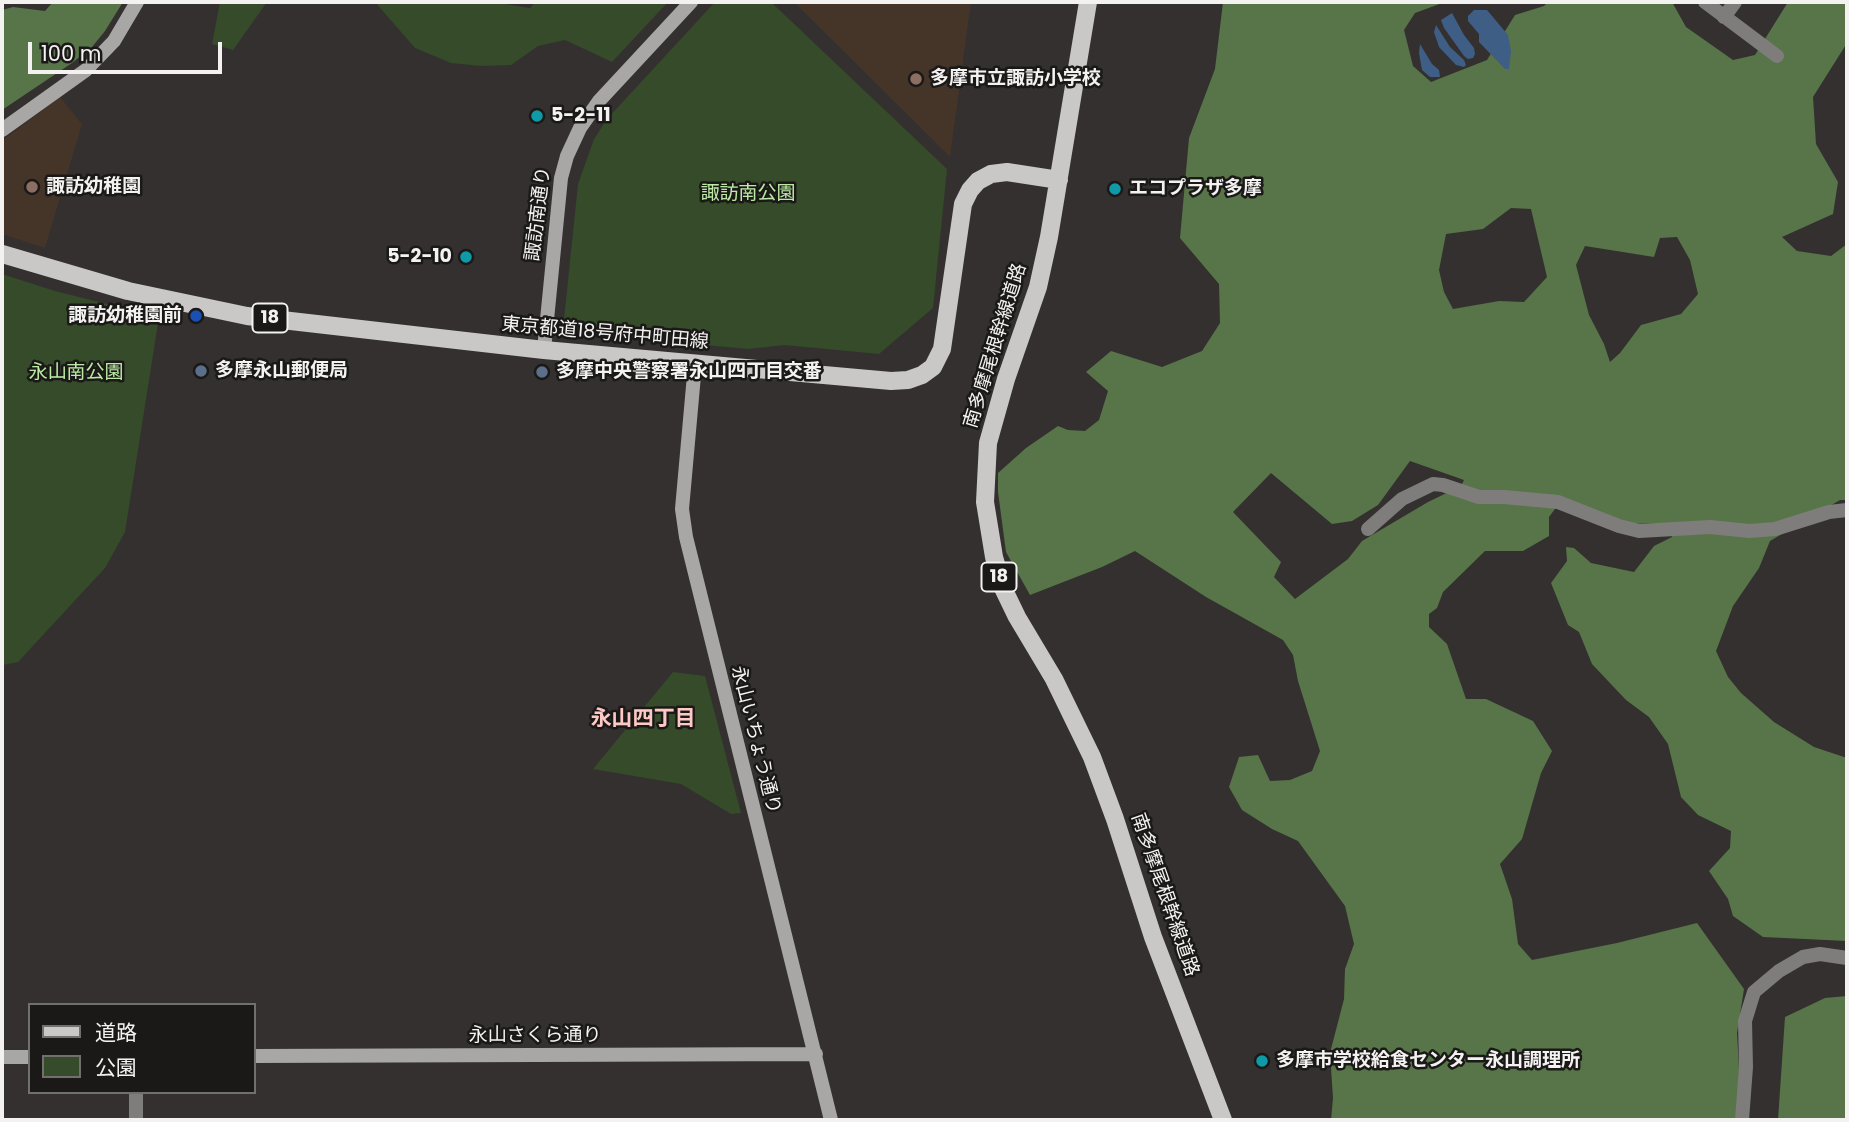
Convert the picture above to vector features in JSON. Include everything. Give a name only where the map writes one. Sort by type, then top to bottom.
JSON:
[{"type":"main road","name":"南多摩尾根幹線道路","points":[[1088,2],[1059,180],[1038,287],[1006,379],[988,443],[984,485],[988,530],[998,571],[1010,603],[1054,679],[1096,767],[1153,937],[1223,1120]]},
{"type":"main road","name":"東京都道18号府中町田線","points":[[2,254],[128,291],[247,316],[544,349],[891,381],[908,380],[933,367],[942,349],[963,204],[970,190],[978,181],[991,174],[1007,172],[1059,180]]},
{"type":"street","points":[[2,130],[86,70],[114,41],[137,2]]},
{"type":"street","name":"諏訪南通り","points":[[544,349],[561,178],[567,156],[580,128],[599,101],[691,2]]},
{"type":"street","points":[[1705,2],[1777,56]]},
{"type":"street","points":[[1724,17],[1735,2]]},
{"type":"street","name":"永山いちょう通り","points":[[695,363],[682,509],[686,537],[831,1120]]},
{"type":"street","points":[[1368,529],[1402,499],[1433,484],[1479,497],[1558,502],[1639,531],[1710,527],[1749,531],[1775,529],[1829,512],[1847,510]]},
{"type":"street","points":[[1742,1120],[1746,1067],[1745,1021],[1754,992],[1779,971],[1803,957],[1820,954],[1847,958]]},
{"type":"street","name":"永山さくら通り","points":[[256,1056],[816,1054]]},
{"type":"street","points":[[2,1057],[28,1057]]},
{"type":"street","points":[[136,1094],[136,1120]]},
{"type":"shaded area","name":"多摩市立諏訪小学校","points":[[794,2],[971,2],[950,157]]},
{"type":"shaded area","name":"諏訪幼稚園","points":[[60,97],[82,124],[45,248],[2,234],[2,141]]},
{"type":"green space","points":[[53,2],[123,2],[92,47],[2,110],[2,10],[13,7],[45,11]]},
{"type":"green space","points":[[220,2],[267,2],[233,50],[212,44]]},
{"type":"green space","points":[[375,2],[493,2],[530,8],[535,2],[668,2],[612,62],[565,40],[538,46],[511,65],[481,66],[451,63],[415,48]]},
{"type":"green space","name":"諏訪南公園","points":[[715,2],[771,2],[947,169],[933,308],[879,354],[785,345],[748,349],[575,333],[564,319],[578,184],[594,139],[607,119]]},
{"type":"green space","points":[[1223,2],[1445,2],[1415,13],[1404,30],[1413,66],[1431,82],[1487,60],[1515,15],[1544,6],[1548,2],[1672,2],[1686,27],[1733,60],[1755,55],[1788,2],[1847,2],[1847,43],[1813,97],[1816,144],[1838,182],[1833,214],[1782,237],[1797,251],[1831,256],[1847,244],[1847,500],[1840,500],[1770,541],[1759,568],[1733,606],[1716,651],[1728,677],[1741,693],[1774,722],[1814,747],[1847,758],[1847,941],[1763,937],[1733,916],[1728,899],[1709,871],[1730,848],[1731,831],[1698,815],[1681,797],[1668,744],[1649,717],[1626,700],[1592,664],[1579,632],[1568,625],[1551,583],[1567,561],[1566,547],[1574,548],[1591,563],[1634,572],[1654,546],[1672,537],[1670,523],[1623,524],[1563,498],[1549,517],[1549,536],[1523,551],[1485,551],[1443,592],[1437,608],[1429,614],[1429,627],[1447,644],[1466,699],[1486,699],[1533,721],[1552,751],[1541,773],[1522,839],[1500,864],[1512,899],[1518,944],[1532,960],[1697,923],[1744,989],[1737,1033],[1742,1120],[1331,1120],[1333,1098],[1330,1053],[1344,999],[1345,969],[1354,944],[1345,906],[1298,841],[1242,810],[1229,787],[1239,757],[1258,755],[1270,781],[1290,780],[1312,771],[1320,751],[1298,681],[1293,655],[1283,640],[1206,597],[1135,551],[1030,595],[1006,552],[998,473],[1026,448],[1058,426],[1068,430],[1085,431],[1099,420],[1108,391],[1086,372],[1111,351],[1162,367],[1202,351],[1220,323],[1219,284],[1180,238],[1189,138],[1215,69]],"holes":[[[1511,208],[1531,209],[1547,277],[1524,302],[1499,301],[1453,309],[1444,292],[1439,270],[1446,234],[1483,229]],[[1677,237],[1690,260],[1698,294],[1681,314],[1641,325],[1610,362],[1589,315],[1576,265],[1585,246],[1654,257],[1660,238]],[[1410,461],[1464,480],[1461,486],[1362,541],[1348,559],[1295,599],[1274,577],[1281,562],[1233,512],[1271,473],[1332,524],[1352,521],[1378,505]]]},
{"type":"green space","name":"永山南公園","points":[[2,274],[55,291],[159,317],[125,532],[105,568],[18,662],[3,665]]},
{"type":"green space","points":[[673,672],[705,676],[741,813],[731,814],[681,784],[593,769]]},
{"type":"green space","points":[[1847,996],[1847,1120],[1778,1120],[1785,1017],[1825,998]]},
{"type":"water","points":[[1474,10],[1487,10],[1508,35],[1511,51],[1509,69],[1505,69],[1479,42],[1479,34],[1468,21],[1468,16]]},
{"type":"water","points":[[1452,13],[1474,48],[1473,58],[1464,56],[1444,28],[1441,20]]},
{"type":"water","points":[[1436,25],[1450,47],[1464,60],[1464,67],[1456,65],[1439,47],[1434,32]]},
{"type":"water","points":[[1420,44],[1432,64],[1439,70],[1440,77],[1430,77],[1422,70]]},
{"type":"place","name":"多摩市立諏訪小学校","points":[[916,79]]},
{"type":"place","name":"5-2-11","points":[[537,116]]},
{"type":"place","name":"諏訪幼稚園","points":[[32,187]]},
{"type":"place","name":"エコプラザ多摩","points":[[1115,189]]},
{"type":"place","name":"5-2-10","points":[[466,257]]},
{"type":"place","name":"諏訪幼稚園前","points":[[196,316]]},
{"type":"place","name":"多摩永山郵便局","points":[[201,371]]},
{"type":"place","name":"多摩中央警察署永山四丁目交番","points":[[542,372]]},
{"type":"place","name":"多摩市学校給食センター永山調理所","points":[[1262,1061]]},
{"type":"district","name":"永山四丁目","points":[[643,720]]}]
